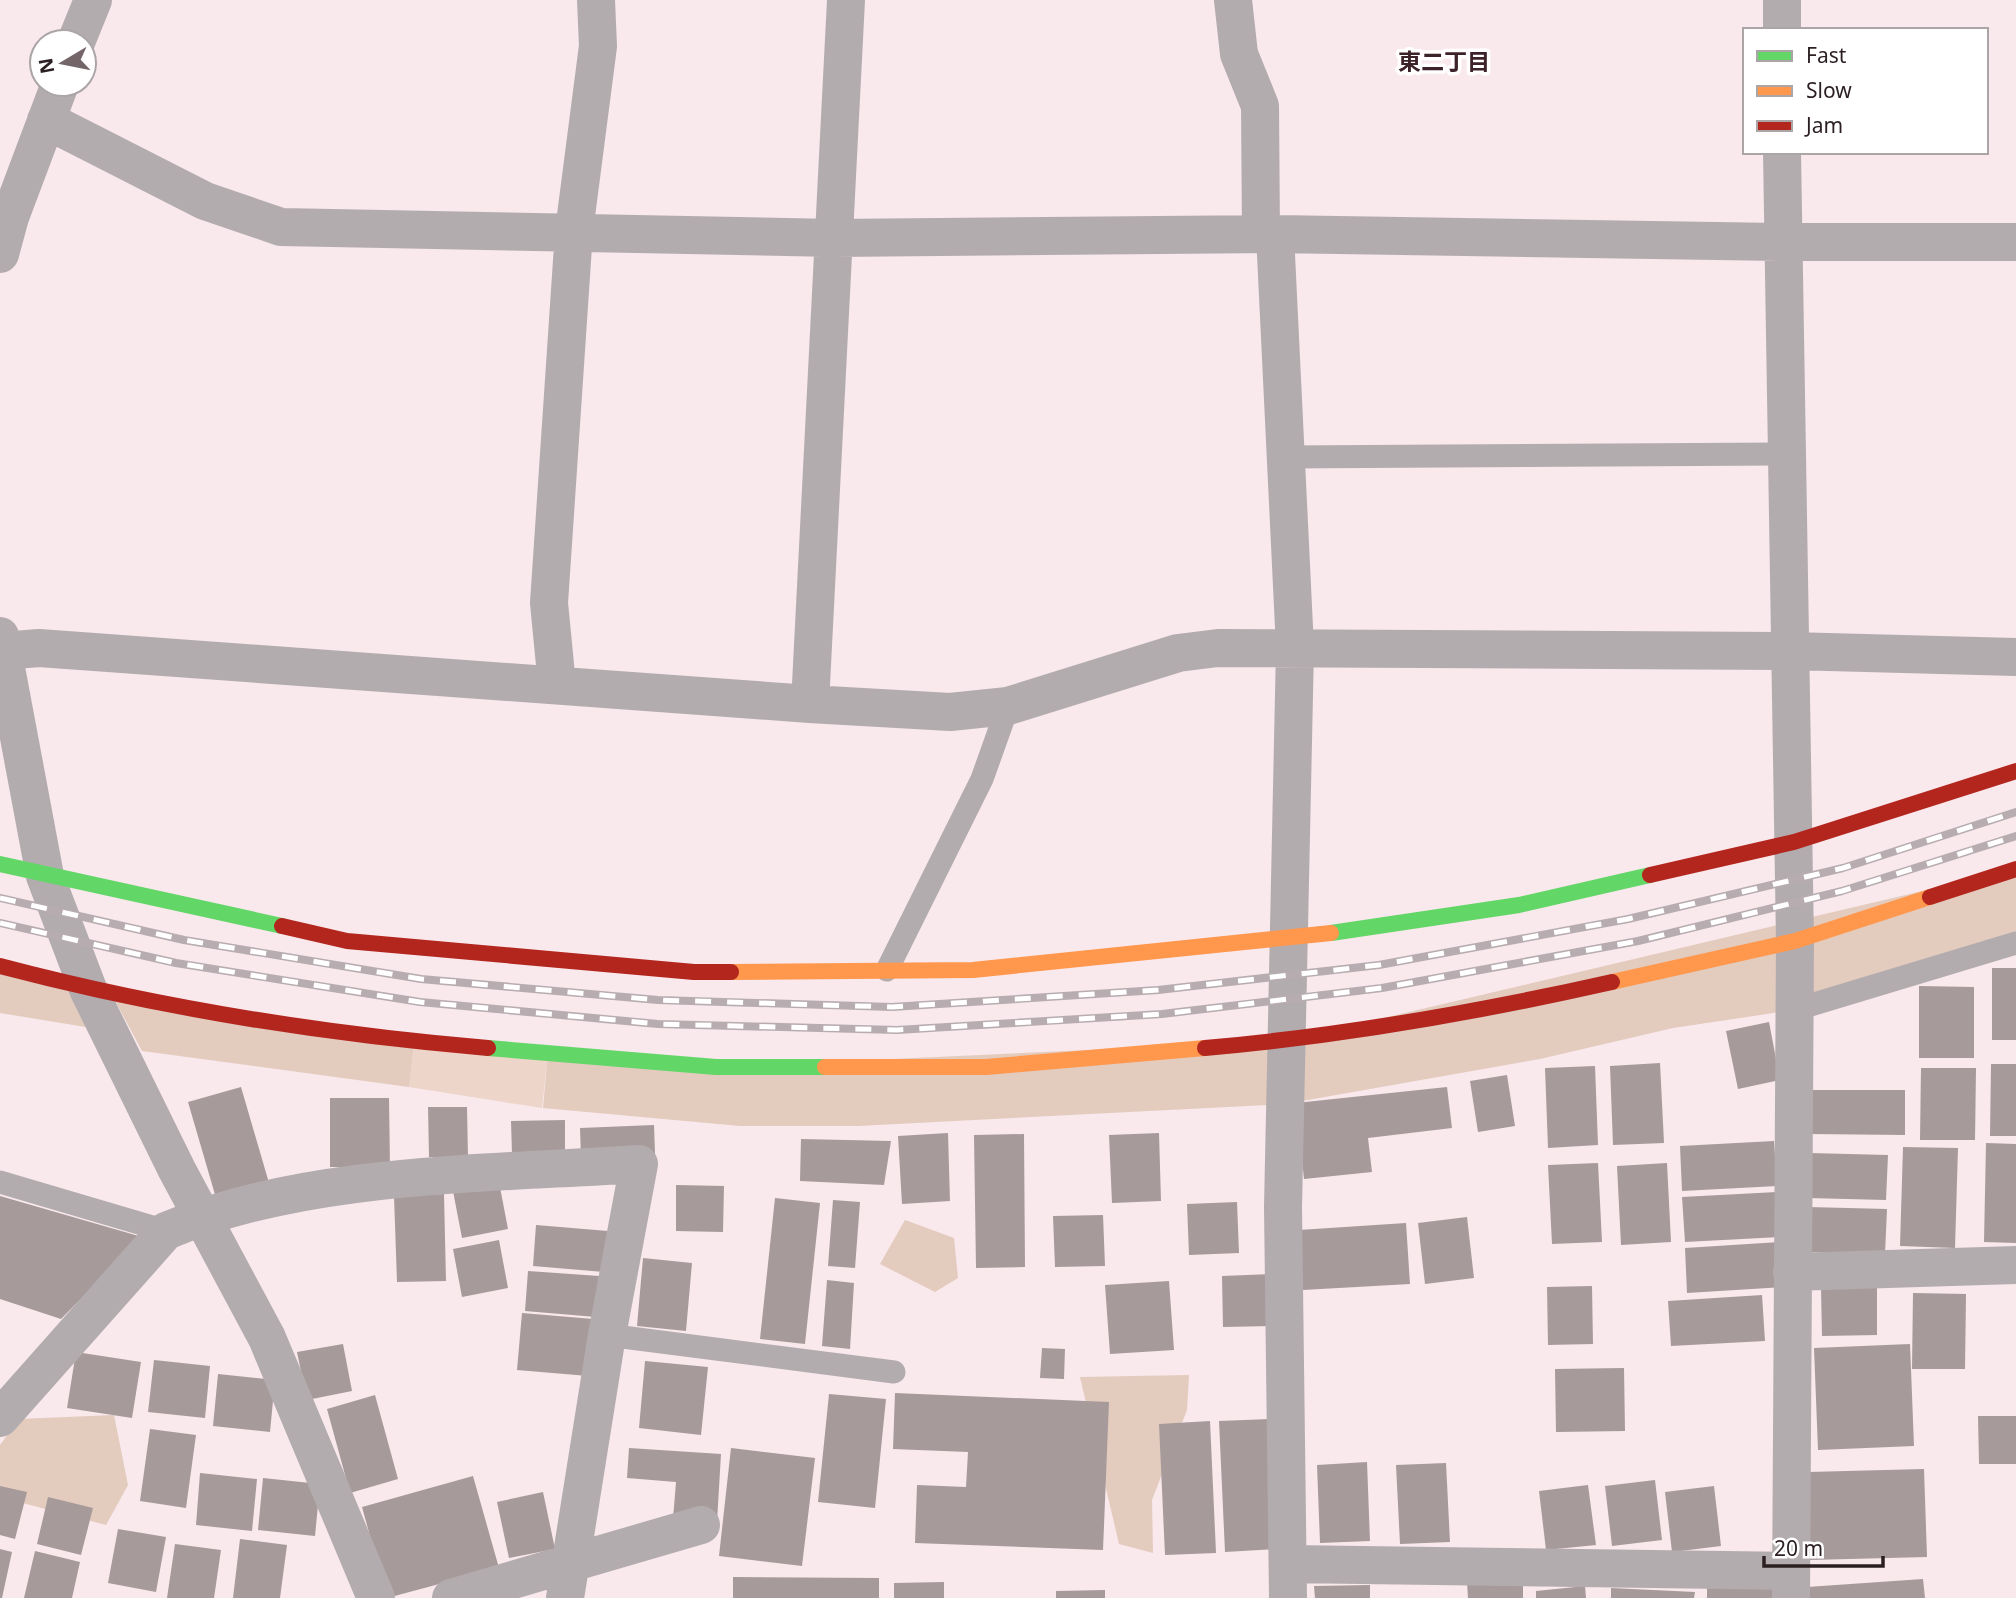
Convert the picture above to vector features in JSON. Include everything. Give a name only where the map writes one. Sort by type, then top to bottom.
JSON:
[{"type":"street","points":[[82,28],[93,0]]},
{"type":"street","points":[[557,685],[549,603],[574,231],[598,46],[596,0]]},
{"type":"street","points":[[810,704],[846,0]]},
{"type":"street","points":[[1233,0],[1239,54],[1260,106],[1286,457],[1295,648],[1283,1207],[1288,1581],[1791,1584],[1794,842],[1782,154]]},
{"type":"street","points":[[1782,0],[1782,28]]},
{"type":"street","points":[[0,254],[55,98]]},
{"type":"street","points":[[46,120],[205,201],[281,226],[834,238],[1268,235],[1783,242],[2016,242]]},
{"type":"street","points":[[376,1598],[267,1338],[177,1170],[88,989],[46,876],[1,643],[39,648],[950,712],[1008,706],[1178,653],[1218,648],[1790,651],[2016,657]]},
{"type":"street","points":[[0,864],[347,941],[694,972],[973,970],[1289,939],[1519,905],[1794,842],[2016,771]]},
{"type":"street","points":[[0,966],[88,989],[380,1039],[716,1066],[986,1067],[1286,1041],[1533,1000],[1794,941],[2016,869]]},
{"type":"street","points":[[0,1418],[166,1231],[203,1215],[348,1185],[639,1164],[607,1335],[568,1580]]},
{"type":"street","points":[[1792,1272],[2016,1265]]},
{"type":"street","points":[[451,1598],[568,1580],[701,1525]]},
{"type":"lane","points":[[1286,457],[1787,454]]},
{"type":"lane","points":[[887,970],[982,779],[1008,706]]},
{"type":"lane","points":[[1794,1010],[2016,943]]},
{"type":"lane","points":[[0,1182],[166,1231]]},
{"type":"lane","points":[[607,1335],[894,1372]]},
{"type":"shaded area","points":[[2016,869],[2016,934],[1794,1010],[1673,1028],[1540,1059],[1285,1104],[858,1126],[740,1126],[543,1108],[548,1053],[716,1067],[1286,1041]]},
{"type":"shaded area","points":[[0,966],[88,989],[110,1031],[0,1013]]},
{"type":"shaded area","points":[[111,993],[414,1043],[409,1087],[142,1051]]},
{"type":"shaded area","points":[[414,1043],[548,1053],[542,1108],[409,1087]]},
{"type":"shaded area","points":[[905,1220],[954,1238],[958,1278],[935,1292],[880,1264]]},
{"type":"shaded area","points":[[1189,1375],[1187,1410],[1152,1500],[1153,1553],[1119,1544],[1080,1377]]},
{"type":"shaded area","points":[[114,1415],[128,1485],[106,1525],[0,1497],[0,1445],[19,1419]]},
{"type":"building","points":[[1992,968],[2016,968],[2016,1040],[1992,1040]]},
{"type":"building","points":[[1919,986],[1974,987],[1974,1058],[1919,1058]]},
{"type":"building","points":[[1769,1022],[1780,1080],[1738,1089],[1726,1031]]},
{"type":"building","points":[[1660,1063],[1664,1143],[1613,1145],[1610,1066]]},
{"type":"building","points":[[1991,1064],[2016,1064],[2016,1136],[1990,1136]]},
{"type":"building","points":[[1595,1066],[1598,1145],[1548,1148],[1545,1068]]},
{"type":"building","points":[[1921,1068],[1976,1068],[1975,1140],[1920,1140]]},
{"type":"building","points":[[1507,1075],[1515,1126],[1478,1132],[1470,1081]]},
{"type":"building","points":[[241,1087],[269,1183],[216,1198],[188,1102]]},
{"type":"building","points":[[1447,1087],[1452,1128],[1368,1138],[1372,1172],[1304,1179],[1296,1103]]},
{"type":"building","points":[[1809,1090],[1905,1090],[1905,1135],[1808,1134]]},
{"type":"building","points":[[330,1098],[389,1098],[390,1167],[330,1167]]},
{"type":"building","points":[[428,1107],[467,1107],[468,1157],[429,1157]]},
{"type":"building","points":[[565,1120],[565,1154],[512,1154],[511,1121]]},
{"type":"building","points":[[654,1125],[655,1154],[581,1157],[580,1128]]},
{"type":"building","points":[[948,1133],[950,1201],[902,1204],[898,1136]]},
{"type":"building","points":[[1159,1133],[1161,1201],[1112,1203],[1109,1135]]},
{"type":"building","points":[[1024,1134],[1025,1267],[976,1268],[974,1135]]},
{"type":"building","points":[[801,1139],[891,1141],[884,1185],[800,1181]]},
{"type":"building","points":[[1774,1141],[1777,1186],[1682,1191],[1680,1146]]},
{"type":"building","points":[[1986,1143],[2016,1144],[2016,1243],[1984,1242]]},
{"type":"building","points":[[1903,1147],[1958,1148],[1955,1248],[1900,1246]]},
{"type":"building","points":[[1809,1153],[1888,1155],[1886,1200],[1808,1198]]},
{"type":"building","points":[[1598,1163],[1602,1242],[1552,1244],[1548,1165]]},
{"type":"building","points":[[1667,1163],[1671,1242],[1621,1245],[1617,1166]]},
{"type":"building","points":[[499,1182],[508,1229],[462,1238],[453,1191]]},
{"type":"building","points":[[676,1185],[724,1186],[723,1232],[676,1231]]},
{"type":"building","points":[[1777,1192],[1780,1237],[1685,1242],[1682,1197]]},
{"type":"building","points":[[444,1194],[446,1281],[397,1282],[394,1196]]},
{"type":"building","points":[[0,1196],[142,1237],[61,1319],[0,1299]]},
{"type":"building","points":[[775,1198],[820,1203],[805,1344],[760,1339]]},
{"type":"building","points":[[833,1200],[860,1202],[855,1268],[828,1266]]},
{"type":"building","points":[[1237,1202],[1239,1253],[1189,1255],[1187,1204]]},
{"type":"building","points":[[1808,1207],[1887,1209],[1885,1254],[1807,1252]]},
{"type":"building","points":[[1103,1215],[1105,1266],[1055,1267],[1053,1216]]},
{"type":"building","points":[[1467,1217],[1474,1278],[1425,1284],[1418,1223]]},
{"type":"building","points":[[1406,1223],[1410,1284],[1303,1290],[1299,1230]]},
{"type":"building","points":[[536,1225],[608,1231],[604,1272],[533,1266]]},
{"type":"building","points":[[499,1240],[508,1288],[462,1297],[453,1249]]},
{"type":"building","points":[[1780,1242],[1782,1287],[1687,1293],[1685,1248]]},
{"type":"building","points":[[643,1258],[692,1263],[686,1331],[637,1326]]},
{"type":"building","points":[[528,1271],[599,1276],[596,1317],[525,1311]]},
{"type":"building","points":[[1272,1274],[1273,1326],[1223,1327],[1222,1276]]},
{"type":"building","points":[[827,1280],[854,1283],[850,1349],[822,1346]]},
{"type":"building","points":[[1169,1281],[1174,1350],[1110,1354],[1105,1285]]},
{"type":"building","points":[[1592,1286],[1593,1344],[1548,1345],[1547,1287]]},
{"type":"building","points":[[1877,1287],[1877,1335],[1822,1336],[1821,1288]]},
{"type":"building","points":[[1913,1293],[1966,1294],[1965,1369],[1912,1369]]},
{"type":"building","points":[[1762,1295],[1765,1341],[1671,1346],[1668,1301]]},
{"type":"building","points":[[522,1313],[593,1319],[588,1376],[517,1370]]},
{"type":"building","points":[[343,1344],[352,1391],[307,1400],[297,1352]]},
{"type":"building","points":[[1910,1344],[1914,1446],[1818,1450],[1814,1348]]},
{"type":"building","points":[[1042,1348],[1065,1349],[1064,1379],[1040,1378]]},
{"type":"building","points":[[76,1352],[141,1362],[132,1418],[67,1408]]},
{"type":"building","points":[[154,1360],[210,1366],[205,1418],[148,1412]]},
{"type":"building","points":[[645,1361],[708,1367],[701,1435],[639,1428]]},
{"type":"building","points":[[1624,1368],[1625,1431],[1556,1432],[1555,1369]]},
{"type":"building","points":[[218,1374],[275,1380],[270,1432],[213,1426]]},
{"type":"building","points":[[895,1393],[1109,1402],[1103,1550],[915,1543],[917,1485],[966,1487],[968,1452],[893,1449]]},
{"type":"building","points":[[829,1394],[886,1399],[875,1508],[818,1502]]},
{"type":"building","points":[[375,1395],[398,1479],[350,1493],[327,1409]]},
{"type":"building","points":[[1978,1416],[2016,1416],[2016,1464],[1979,1464]]},
{"type":"building","points":[[1270,1419],[1276,1549],[1225,1552],[1219,1421]]},
{"type":"building","points":[[1210,1421],[1216,1553],[1165,1555],[1159,1424]]},
{"type":"building","points":[[150,1429],[196,1435],[186,1508],[140,1501]]},
{"type":"building","points":[[629,1448],[721,1454],[717,1522],[673,1519],[676,1482],[627,1478]]},
{"type":"building","points":[[731,1448],[815,1458],[802,1566],[719,1556]]},
{"type":"building","points":[[1367,1462],[1370,1541],[1320,1543],[1317,1465]]},
{"type":"building","points":[[1446,1463],[1450,1542],[1400,1544],[1396,1465]]},
{"type":"building","points":[[1924,1469],[1927,1557],[1810,1560],[1808,1472]]},
{"type":"building","points":[[200,1473],[257,1479],[252,1531],[196,1525]]},
{"type":"building","points":[[473,1476],[499,1568],[387,1598],[362,1507]]},
{"type":"building","points":[[263,1478],[320,1484],[315,1536],[258,1530]]},
{"type":"building","points":[[1655,1480],[1662,1540],[1612,1546],[1605,1486]]},
{"type":"building","points":[[1588,1485],[1596,1545],[1546,1550],[1539,1491]]},
{"type":"building","points":[[0,1486],[27,1492],[15,1539],[0,1535]]},
{"type":"building","points":[[1714,1486],[1721,1546],[1672,1552],[1665,1492]]},
{"type":"building","points":[[543,1492],[555,1549],[509,1558],[497,1502]]},
{"type":"building","points":[[48,1497],[93,1508],[81,1555],[37,1544]]},
{"type":"building","points":[[118,1529],[166,1537],[156,1592],[108,1583]]},
{"type":"building","points":[[240,1539],[287,1545],[280,1598],[233,1598]]},
{"type":"building","points":[[175,1544],[221,1550],[214,1598],[167,1598]]},
{"type":"building","points":[[0,1549],[12,1552],[2,1598],[0,1598]]},
{"type":"building","points":[[35,1551],[80,1562],[72,1598],[24,1598]]},
{"type":"building","points":[[733,1577],[879,1578],[879,1598],[733,1598]]},
{"type":"building","points":[[1923,1579],[1925,1598],[1807,1598],[1807,1587]]},
{"type":"building","points":[[944,1582],[944,1598],[894,1598],[894,1583]]},
{"type":"building","points":[[1467,1582],[1523,1582],[1523,1598],[1468,1598]]},
{"type":"building","points":[[1707,1584],[1774,1585],[1774,1598],[1707,1598]]},
{"type":"building","points":[[1370,1585],[1370,1598],[1315,1598],[1314,1586]]},
{"type":"building","points":[[1585,1586],[1586,1598],[1536,1598],[1536,1591]]},
{"type":"building","points":[[1611,1588],[1695,1592],[1694,1598],[1611,1598]]},
{"type":"building","points":[[1105,1590],[1105,1598],[1056,1598],[1056,1591]]},
{"type":"railway","points":[[0,898],[184,940],[421,979],[658,1000],[892,1007],[1158,990],[1379,965],[1628,919],[1843,868],[2016,812]]},
{"type":"railway","points":[[0,923],[176,963],[420,1002],[658,1024],[897,1030],[1162,1014],[1382,988],[1638,941],[1842,891],[2016,836]]},
{"type":"traffic: fast","points":[[0,864],[282,926]]},
{"type":"traffic: fast","points":[[1331,933],[1519,905],[1650,875]]},
{"type":"traffic: fast","points":[[488,1048],[716,1067],[825,1067]]},
{"type":"traffic: slow","points":[[1612,982],[1795,941],[1930,897]]},
{"type":"traffic: slow","points":[[731,972],[973,970],[1331,933]]},
{"type":"traffic: slow","points":[[825,1067],[986,1067],[1205,1048]]},
{"type":"traffic: jam","points":[[1650,875],[1794,842],[2016,771]]},
{"type":"traffic: jam","points":[[1930,897],[2016,869]]},
{"type":"traffic: jam","points":[[282,926],[347,941],[694,972],[731,972]]},
{"type":"traffic: jam","points":[[0,966],[120,995],[242,1018],[488,1048]]},
{"type":"traffic: jam","points":[[1205,1048],[1410,1022],[1612,982]]},
{"type":"district","name":"東二丁目","points":[[1444,62]]}]
